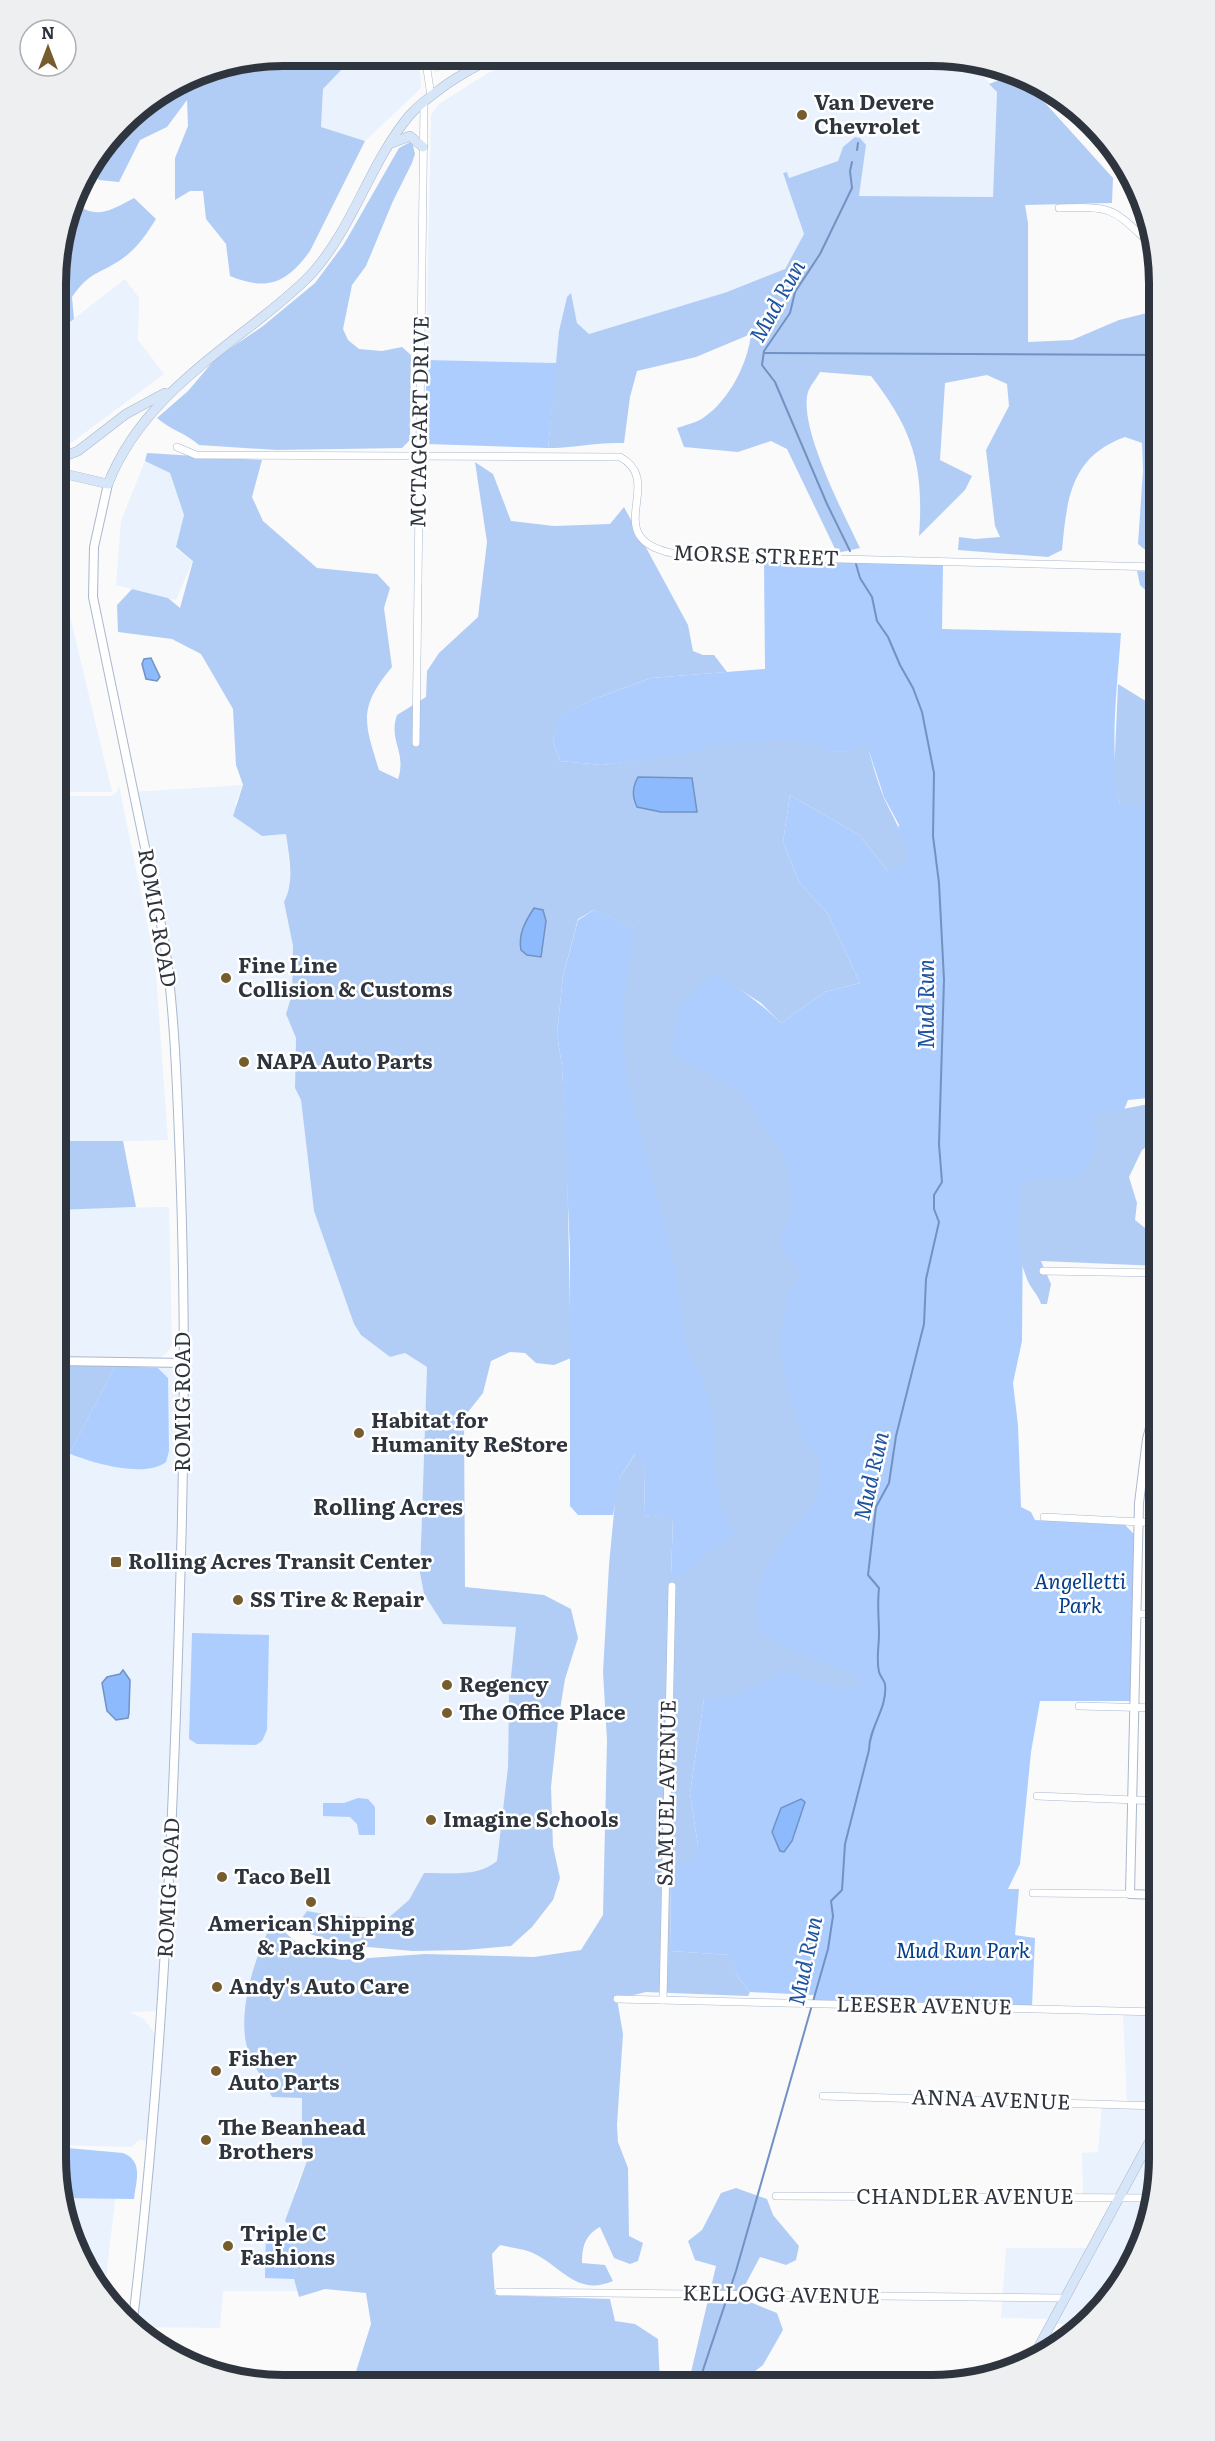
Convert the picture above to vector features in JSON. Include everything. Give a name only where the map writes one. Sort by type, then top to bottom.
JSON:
[{"type":"main road","points":[[66,474],[108,484],[117,463],[137,431],[173,389],[285,299],[313,272],[341,232],[387,146],[410,114],[463,73],[479,66]]},
{"type":"main road","points":[[387,146],[400,138],[410,136],[423,147]]},
{"type":"main road","points":[[66,456],[78,451],[126,414],[173,389]]},
{"type":"main road","points":[[1038,2348],[1149,2142]]},
{"type":"street","name":"MCTAGGART DRIVE","points":[[416,743],[423,147],[427,99],[425,66]]},
{"type":"street","points":[[1059,208],[1100,208],[1116,212],[1145,238]]},
{"type":"street","name":"MORSE STREET","points":[[177,447],[196,455],[620,457],[632,466],[637,477],[637,532],[643,542],[662,552],[682,555],[1149,567]]},
{"type":"street","name":"ROMIG ROAD","points":[[108,484],[94,547],[93,597],[164,939],[171,996],[181,1193],[184,1363],[177,1731],[170,1886],[163,2011],[133,2315]]},
{"type":"street","points":[[1042,1271],[1149,1273]]},
{"type":"street","points":[[66,1361],[184,1363]]},
{"type":"street","points":[[1130,1894],[1138,1523],[1145,1449],[1149,1433]]},
{"type":"street","points":[[1044,1517],[1149,1523]]},
{"type":"street","name":"SAMUEL AVENUE","points":[[663,2000],[672,1586]]},
{"type":"street","points":[[1137,1614],[1149,1614]]},
{"type":"street","points":[[1080,1706],[1149,1707]]},
{"type":"street","points":[[1037,1796],[1149,1801]]},
{"type":"street","points":[[1033,1893],[1149,1895]]},
{"type":"street","name":"LEESER AVENUE","points":[[617,1999],[1149,2012]]},
{"type":"street","name":"ANNA AVENUE","points":[[823,2096],[1149,2106]]},
{"type":"street","name":"CHANDLER AVENUE","points":[[776,2196],[1145,2198]]},
{"type":"street","name":"KELLOGG AVENUE","points":[[499,2292],[1064,2298]]},
{"type":"shaded area","points":[[268,66],[356,66],[343,68],[323,89],[321,127],[365,141],[310,251],[293,271],[275,282],[255,283],[230,276],[226,244],[206,219],[203,191],[190,191],[175,200],[175,158],[188,126],[187,100],[167,127],[140,140],[119,182],[99,180],[95,174],[129,129],[174,95],[200,82],[227,73]]},
{"type":"shaded area","points":[[420,66],[421,88],[365,141],[321,127],[323,89],[343,67]]},
{"type":"shaded area","points":[[433,66],[449,66],[435,73]]},
{"type":"shaded area","points":[[503,66],[947,66],[979,71],[997,92],[993,197],[859,196],[866,145],[843,147],[838,161],[789,178],[783,173],[804,234],[785,269],[727,292],[589,334],[577,323],[571,294],[567,297],[559,331],[557,363],[426,360],[431,115],[439,104]]},
{"type":"shaded area","points":[[1004,78],[1033,91],[1113,178],[1112,203],[1025,205],[1028,223],[1028,342],[1072,340],[1119,320],[1149,312],[1149,553],[1138,544],[1143,470],[1142,443],[1125,437],[1093,456],[1082,468],[1070,497],[1062,550],[1048,557],[958,550],[959,537],[975,539],[1000,537],[995,526],[986,450],[1009,406],[1007,384],[987,375],[945,383],[940,460],[972,476],[965,490],[919,536],[920,490],[917,470],[913,451],[897,414],[871,376],[820,372],[808,392],[807,407],[810,426],[824,470],[860,548],[837,553],[787,449],[771,441],[738,452],[684,447],[677,428],[700,420],[712,411],[729,392],[746,357],[751,334],[696,357],[637,371],[630,397],[624,443],[548,448],[559,331],[567,297],[571,293],[577,323],[589,334],[727,292],[785,269],[804,234],[783,173],[787,172],[789,178],[838,161],[843,147],[855,137],[860,138],[866,145],[859,196],[993,197],[997,92],[989,84]]},
{"type":"shaded area","points":[[412,141],[415,154],[412,163],[393,201],[366,266],[352,285],[343,329],[348,340],[359,349],[382,351],[402,347],[411,355],[410,440],[402,448],[277,450],[199,445],[157,418],[188,391],[216,358],[263,326],[315,283],[344,244],[399,148]]},
{"type":"shaded area","points":[[134,198],[156,219],[131,252],[89,278],[78,289],[72,297],[74,319],[66,325],[66,268],[77,213],[80,206],[95,212],[110,210]]},
{"type":"shaded area","points":[[125,279],[139,298],[138,340],[164,374],[71,443],[66,444],[66,325]]},
{"type":"shaded area","points":[[147,453],[262,460],[252,497],[263,521],[317,568],[377,574],[390,588],[384,608],[392,667],[374,694],[367,716],[370,739],[379,770],[398,779],[400,761],[395,732],[397,715],[426,697],[427,671],[439,653],[478,617],[487,542],[475,462],[493,474],[511,521],[554,526],[610,524],[624,507],[688,625],[693,651],[703,655],[714,655],[727,672],[651,678],[594,699],[561,715],[553,741],[560,761],[602,765],[694,752],[714,744],[788,739],[812,743],[829,752],[848,751],[867,744],[881,792],[905,845],[908,863],[888,871],[859,835],[790,795],[783,842],[799,882],[828,914],[860,983],[825,992],[781,1023],[761,1003],[714,973],[679,1007],[672,1053],[740,1092],[775,1142],[789,1169],[792,1211],[783,1230],[781,1245],[801,1274],[789,1294],[781,1333],[783,1373],[804,1442],[819,1455],[820,1481],[812,1503],[779,1547],[764,1572],[757,1599],[761,1633],[785,1647],[858,1676],[860,1687],[835,1688],[783,1671],[738,1696],[704,1699],[690,1793],[698,1846],[692,1861],[675,1865],[670,1873],[671,1951],[730,1955],[738,1977],[750,1992],[748,1996],[646,1992],[617,1999],[623,2034],[618,2142],[628,2168],[629,2236],[643,2243],[638,2261],[630,2264],[614,2258],[600,2227],[585,2242],[582,2263],[605,2265],[613,2281],[601,2285],[580,2283],[537,2255],[524,2250],[500,2245],[492,2254],[495,2295],[610,2299],[615,2321],[635,2324],[658,2339],[660,2375],[355,2375],[371,2324],[366,2293],[325,2289],[299,2297],[294,2279],[295,2230],[285,2221],[307,2161],[302,2149],[302,2098],[272,2097],[249,2053],[244,2016],[255,1965],[273,1921],[302,1948],[341,1960],[425,1954],[534,1957],[581,1950],[603,1915],[607,1740],[603,1672],[609,1565],[616,1491],[620,1477],[636,1453],[645,1471],[644,1515],[673,1518],[671,1576],[682,1576],[707,1553],[735,1535],[720,1508],[713,1455],[713,1422],[707,1391],[686,1346],[674,1262],[628,1088],[622,1034],[624,992],[634,928],[594,910],[578,919],[563,976],[557,1034],[562,1066],[567,1158],[571,1358],[554,1365],[536,1363],[525,1353],[510,1352],[491,1361],[483,1393],[464,1417],[465,1587],[544,1595],[571,1609],[578,1638],[565,1679],[551,1787],[553,1846],[560,1878],[553,1900],[532,1927],[511,1946],[413,1951],[345,1945],[310,1934],[302,1918],[307,1911],[387,1919],[409,1900],[424,1873],[472,1872],[497,1861],[508,1767],[509,1696],[516,1627],[443,1624],[424,1594],[420,1573],[427,1367],[405,1353],[390,1357],[361,1335],[354,1324],[314,1211],[301,1100],[295,1088],[296,1038],[286,1014],[292,994],[293,946],[284,902],[290,877],[286,834],[262,836],[233,816],[243,785],[236,765],[233,709],[201,654],[172,639],[118,632],[117,605],[132,589],[168,598],[180,608],[193,561],[176,547],[184,515],[170,473],[145,461]]},
{"type":"shaded area","points":[[145,461],[170,473],[184,515],[176,549],[193,560],[176,600],[116,585],[121,521]]},
{"type":"shaded area","points":[[1137,571],[1149,572],[1149,593],[1140,585]]},
{"type":"shaded area","points":[[66,600],[112,792],[66,792]]},
{"type":"shaded area","points":[[151,658],[160,677],[157,681],[146,679],[142,664],[144,659]]},
{"type":"shaded area","points":[[1118,684],[1149,703],[1149,805],[1120,805],[1114,776]]},
{"type":"shaded area","points":[[638,777],[692,778],[697,812],[661,812],[637,807],[633,792]]},
{"type":"shaded area","points":[[243,785],[235,804],[262,836],[286,834],[290,892],[284,902],[293,946],[292,994],[286,1014],[296,1038],[295,1088],[301,1100],[314,1211],[354,1324],[361,1335],[390,1357],[405,1353],[427,1367],[420,1573],[424,1594],[443,1624],[516,1626],[509,1696],[508,1767],[497,1861],[488,1869],[474,1873],[424,1873],[409,1900],[387,1919],[308,1911],[302,1918],[273,1921],[258,1949],[310,2096],[307,2161],[295,2189],[294,2279],[298,2291],[223,2291],[220,2328],[148,2327],[133,2315],[150,2141],[139,2140],[131,2147],[66,2145],[66,1361],[183,1363],[171,996],[133,792]],"holes":[[[162,2011],[159,2039],[144,2019],[130,2012]]]},
{"type":"shaded area","points":[[119,786],[155,962],[168,1140],[66,1143],[66,796],[111,796],[116,793]]},
{"type":"shaded area","points":[[534,908],[543,910],[546,921],[541,957],[527,955],[521,950],[520,939],[523,928]]},
{"type":"shaded area","points":[[1149,1104],[1149,1145],[1142,1150],[1129,1177],[1137,1203],[1135,1220],[1149,1231],[1149,1266],[1041,1261],[1051,1284],[1047,1304],[1041,1304],[1028,1282],[1018,1243],[1017,1222],[1021,1185],[1036,1179],[1078,1177],[1091,1159],[1097,1132],[1089,1126],[1097,1114]]},
{"type":"shaded area","points":[[66,1141],[123,1141],[136,1207],[66,1210]]},
{"type":"shaded area","points":[[169,1207],[172,1345],[160,1358],[66,1357],[66,1209]]},
{"type":"shaded area","points":[[66,1366],[115,1366],[72,1449],[66,1452]]},
{"type":"shaded area","points":[[123,1670],[130,1680],[129,1713],[128,1718],[116,1720],[107,1711],[102,1683],[107,1677],[120,1674]]},
{"type":"shaded area","points":[[801,1799],[805,1802],[792,1841],[784,1852],[780,1851],[772,1832],[781,1808]]},
{"type":"shaded area","points":[[1123,2011],[1149,2012],[1149,2173],[1142,2214],[1127,2254],[1104,2290],[1086,2312],[1071,2324],[1050,2324],[1052,2319],[1001,2318],[1006,2248],[1091,2248],[1118,2198],[1083,2197],[1082,2153],[1098,2152],[1102,2103],[1127,2104]]},
{"type":"shaded area","points":[[82,2150],[120,2156],[106,2282],[88,2254],[77,2228],[66,2173],[66,2151]]},
{"type":"shaded area","points":[[736,2188],[767,2199],[773,2215],[799,2246],[796,2260],[786,2265],[760,2257],[744,2287],[750,2302],[777,2313],[783,2330],[763,2365],[750,2375],[690,2375],[716,2266],[695,2260],[688,2241],[702,2230],[721,2193]]},
{"type":"green space","points":[[426,360],[557,363],[548,448],[426,444]]},
{"type":"green space","points":[[764,560],[943,565],[942,629],[1121,633],[1114,741],[1120,805],[1149,805],[1149,1098],[1128,1100],[1092,1187],[1023,1208],[1022,1341],[1013,1383],[1018,1425],[1021,1507],[1031,1512],[1035,1520],[1125,1525],[1134,1534],[1130,1701],[1040,1701],[1031,1752],[1020,1864],[1008,1889],[1019,1889],[1015,1935],[1035,1938],[1032,2006],[813,2000],[814,1995],[750,1992],[738,1977],[729,1955],[671,1951],[670,1873],[675,1865],[698,1846],[690,1793],[704,1699],[681,1576],[671,1576],[673,1519],[644,1515],[645,1471],[635,1454],[620,1477],[613,1515],[578,1515],[570,1506],[570,1251],[562,1066],[557,1034],[563,976],[578,920],[594,910],[641,931],[718,974],[742,990],[781,1023],[825,992],[860,983],[828,914],[799,882],[783,842],[790,795],[859,835],[888,871],[899,825],[884,797],[869,751],[673,756],[602,765],[560,761],[553,741],[560,715],[594,699],[651,678],[765,669]]},
{"type":"green space","points":[[115,1366],[158,1368],[168,1378],[169,1451],[166,1462],[157,1467],[131,1469],[116,1467],[66,1452],[72,1449]]},
{"type":"green space","points":[[192,1633],[269,1635],[267,1730],[262,1741],[256,1745],[197,1744],[189,1739]]},
{"type":"green space","points":[[358,1798],[368,1799],[375,1807],[375,1835],[359,1835],[357,1824],[350,1817],[323,1816],[323,1803],[344,1803]]},
{"type":"green space","points":[[66,2148],[123,2153],[130,2157],[134,2161],[137,2173],[134,2199],[70,2198]]},
{"type":"green space","points":[[266,2228],[295,2229],[294,2279],[265,2278]]},
{"type":"waterway","name":"Mud Run","points":[[857,150],[858,143]]},
{"type":"waterway","name":"Mud Run","points":[[850,551],[827,504],[775,382],[762,365],[764,351],[790,313],[795,292],[820,254],[852,188],[850,171],[852,162]]},
{"type":"waterway","points":[[764,353],[1149,355]]},
{"type":"waterway","name":"Mud Run","points":[[701,2375],[736,2271],[828,1949],[833,1916],[831,1901],[842,1890],[845,1844],[872,1733],[884,1701],[885,1684],[878,1662],[879,1588],[868,1575],[876,1507],[889,1483],[896,1436],[924,1324],[926,1279],[939,1222],[934,1209],[934,1195],[942,1182],[939,1144],[944,980],[939,883],[933,836],[934,773],[922,712],[888,637],[877,621],[872,597],[860,578],[856,564]]},
{"type":"place","name":"Van Devere Chevrolet","points":[[802,115]]},
{"type":"place","name":"Fine Line Collision & Customs","points":[[226,978]]},
{"type":"place","name":"NAPA Auto Parts","points":[[244,1062]]},
{"type":"place","name":"Habitat for Humanity ReStore","points":[[359,1433]]},
{"type":"place","name":"Rolling Acres Transit Center","points":[[116,1562]]},
{"type":"place","name":"SS Tire & Repair","points":[[238,1600]]},
{"type":"place","name":"Regency","points":[[447,1685]]},
{"type":"place","name":"The Office Place","points":[[447,1713]]},
{"type":"place","name":"Imagine Schools","points":[[431,1820]]},
{"type":"place","name":"Taco Bell","points":[[222,1877]]},
{"type":"place","name":"American Shipping & Packing","points":[[311,1902]]},
{"type":"place","name":"Andy's Auto Care","points":[[217,1987]]},
{"type":"place","name":"Fisher Auto Parts","points":[[216,2071]]},
{"type":"place","name":"The Beanhead Brothers","points":[[206,2140]]},
{"type":"place","name":"Triple C Fashions","points":[[228,2246]]},
{"type":"district","name":"Rolling Acres","points":[[388,1507]]},
{"type":"park label","name":"Angelletti Park","points":[[1080,1594]]},
{"type":"park label","name":"Mud Run Park","points":[[963,1951]]}]
